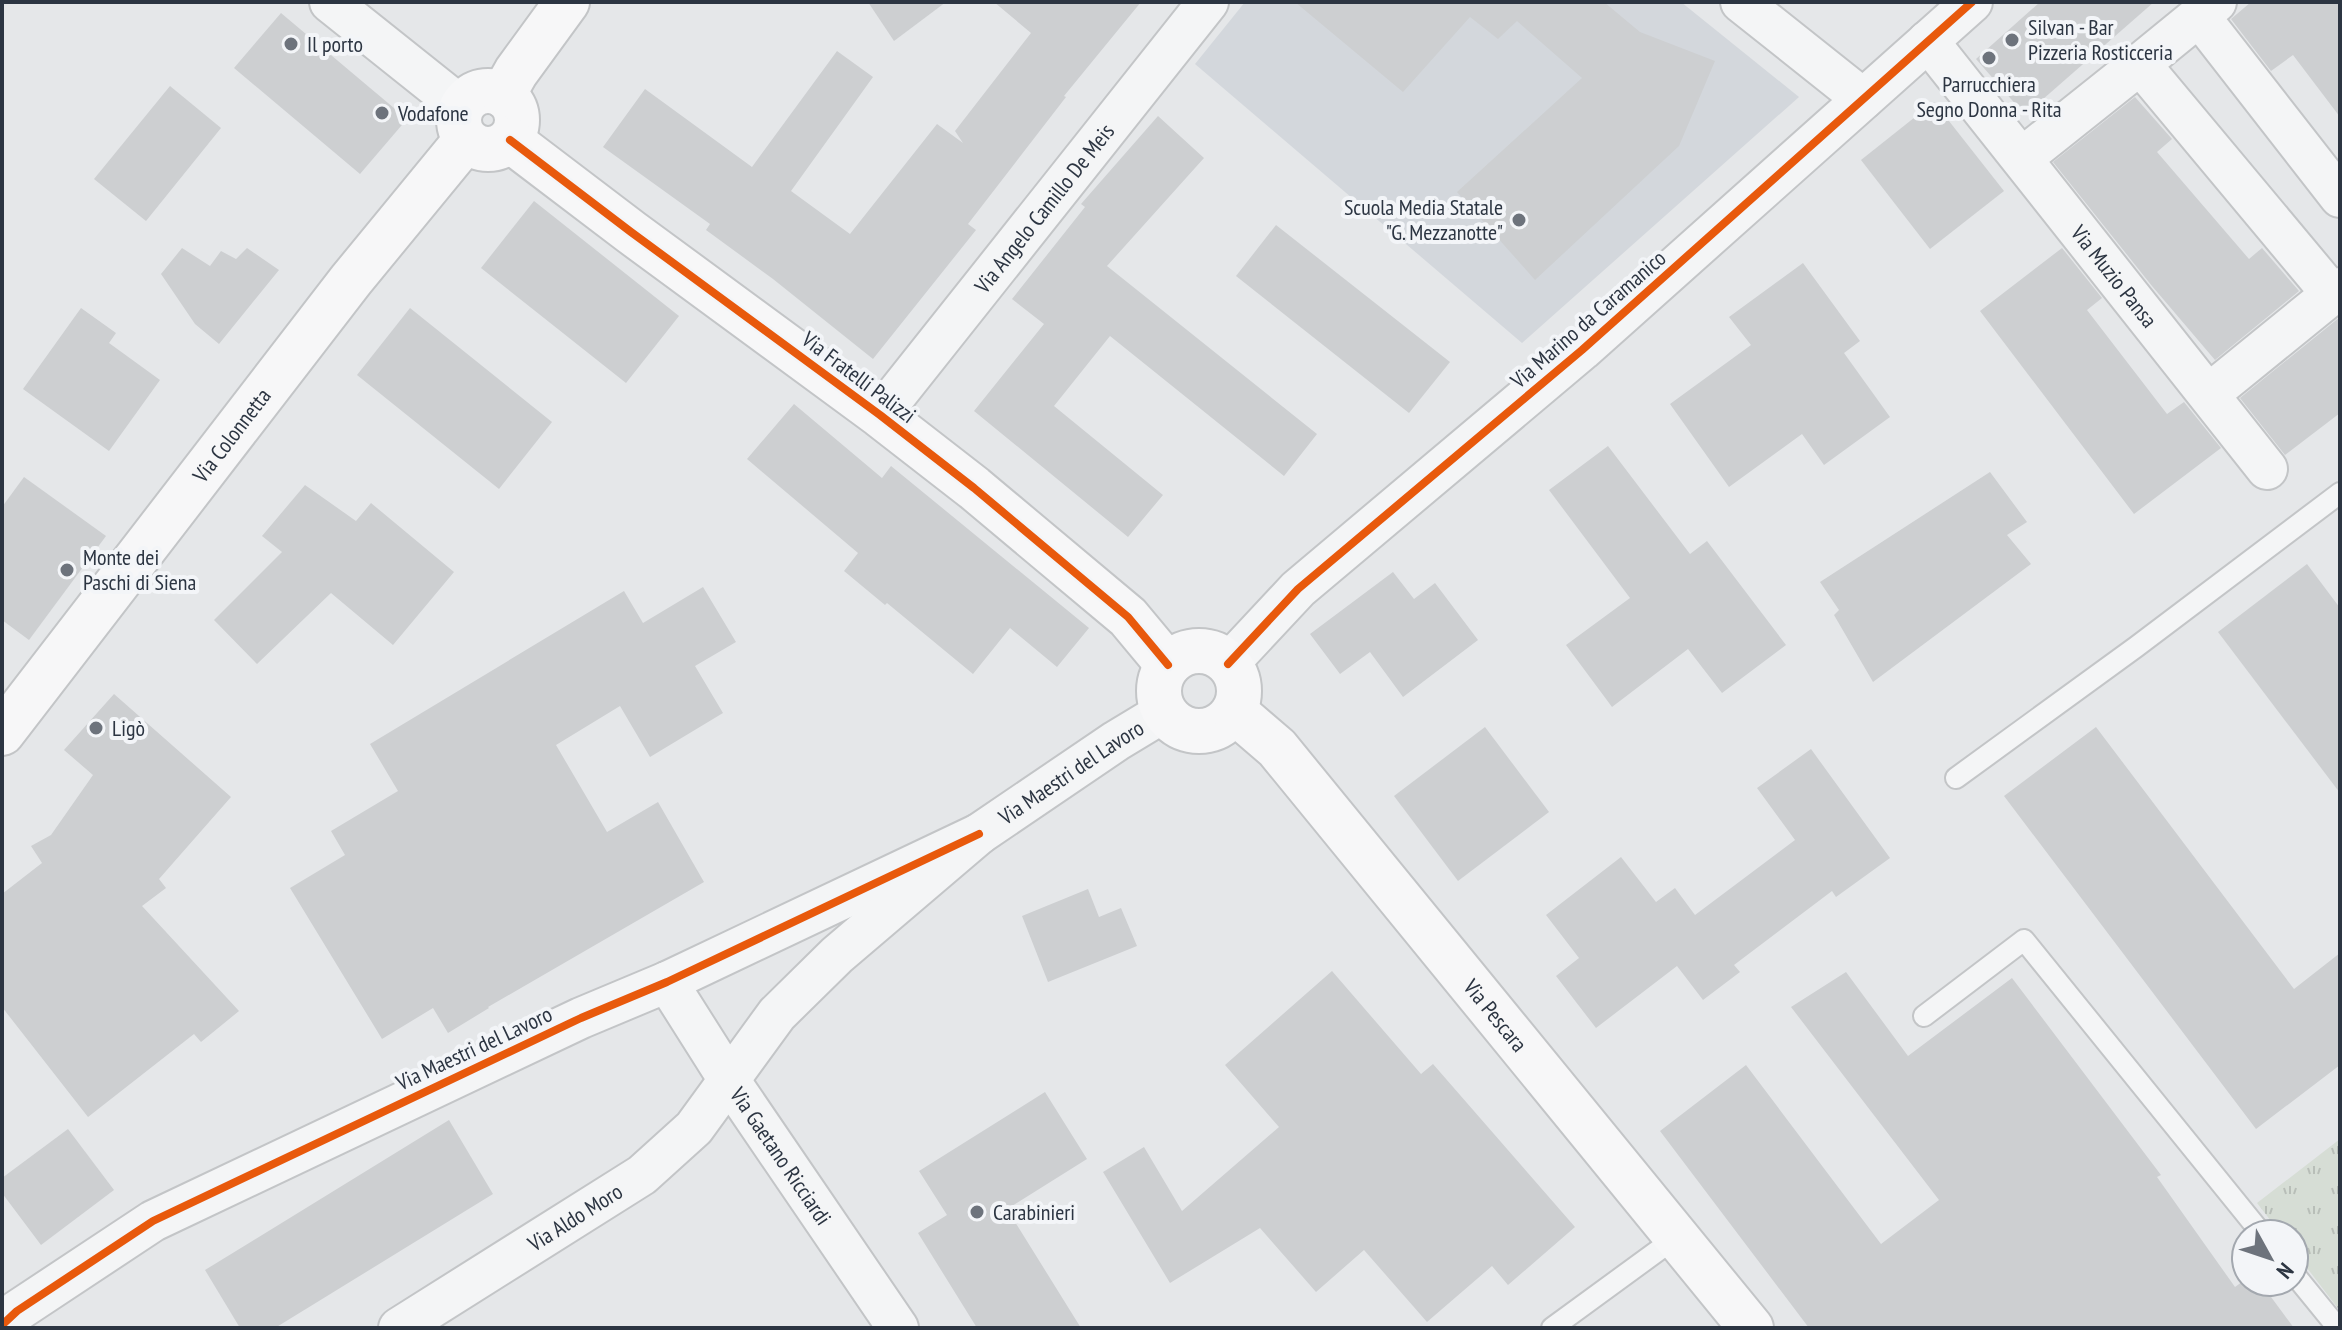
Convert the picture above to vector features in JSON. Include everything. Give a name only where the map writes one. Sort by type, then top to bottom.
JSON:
[{"type":"street","points":[[330,2],[454,101],[474,146],[493,149],[510,140],[515,131],[516,111],[503,95],[485,90],[476,93],[464,123]]},
{"type":"street","points":[[503,95],[567,2]]},
{"type":"street","name":"Via Angelo Camillo De Meis","points":[[880,415],[1208,2]]},
{"type":"street","points":[[1741,2],[1863,99]]},
{"type":"street","name":"Via Marino da Caramanico","points":[[1228,664],[1298,589],[1582,350],[1972,2]]},
{"type":"street","points":[[2022,158],[2208,9],[2340,197]]},
{"type":"street","name":"Via Muzio Pansa","points":[[1928,41],[2267,469]]},
{"type":"street","points":[[2140,64],[2336,291],[2209,394]]},
{"type":"street","name":"Via Colonnetta","points":[[2,733],[351,280],[464,123]]},
{"type":"street","name":"Via Fratelli Palizzi","points":[[510,140],[974,488],[1128,617],[1168,665]]},
{"type":"street","points":[[1205,652],[1228,664],[1239,686],[1234,711],[1227,721],[1216,727],[1194,731],[1172,721],[1164,712],[1159,700],[1162,676],[1168,665],[1179,656],[1205,652]]},
{"type":"street","name":"Via Pescara","points":[[1234,711],[1277,748],[1751,1328]]},
{"type":"street","name":"Via Maestri del Lavoro","points":[[729,1080],[777,1014],[837,955],[979,834],[1164,712]]},
{"type":"street","name":"Via Maestri del Lavoro","points":[[2,1325],[17,1311],[153,1221],[979,834]]},
{"type":"street","name":"Via Gaetano Ricciardi","points":[[667,982],[729,1080],[898,1328]]},
{"type":"street","name":"Via Aldo Moro","points":[[399,1328],[642,1175],[694,1128],[729,1080]]},
{"type":"lane","points":[[1956,778],[2340,493]]},
{"type":"lane","points":[[1924,1016],[2024,940],[2249,1218]]},
{"type":"lane","points":[[1552,1328],[1678,1236]]},
{"type":"lane","points":[[2310,1294],[2338,1328]]},
{"type":"shaded area","name":"Scuola Media Statale \"G. Mezzanotte\"","points":[[1245,2],[1681,2],[1799,97],[1522,343],[1195,64]]},
{"type":"green space","points":[[2340,1139],[2340,1311],[2310,1272],[2310,1218],[2269,1218],[2257,1203]]},
{"type":"building","points":[[868,2],[946,2],[894,41]]},
{"type":"building","points":[[994,2],[1141,2],[1064,96],[968,224],[976,230],[873,359],[706,230],[710,224],[603,147],[645,89],[752,167],[837,51],[873,77],[791,191],[850,234],[937,124],[963,143],[955,131],[1031,33]]},
{"type":"building","points":[[1295,2],[1604,2],[1640,32],[1715,61],[1679,146],[1535,280],[1457,192],[1582,78],[1517,21],[1498,39],[1470,17],[1403,92]]},
{"type":"building","points":[[2040,2],[2154,2],[2025,115],[1976,59]]},
{"type":"building","points":[[2251,2],[2340,2],[2340,117],[2293,55],[2271,71],[2231,19]]},
{"type":"building","points":[[281,13],[407,119],[360,174],[234,68]]},
{"type":"building","points":[[170,86],[221,128],[146,221],[94,179]]},
{"type":"building","points":[[2135,97],[2172,139],[2157,152],[2249,259],[2262,248],[2299,291],[2215,360],[2053,162]]},
{"type":"building","points":[[1934,102],[2004,191],[1930,249],[1861,160]]},
{"type":"building","points":[[1158,116],[1204,158],[1107,266],[1317,434],[1284,476],[1110,336],[1054,406],[1163,495],[1128,537],[974,411],[1044,324],[1012,299],[1085,207],[1081,204]]},
{"type":"building","points":[[534,201],[679,316],[626,383],[481,268]]},
{"type":"building","points":[[1276,225],[1450,362],[1409,413],[1236,276]]},
{"type":"building","points":[[182,248],[210,266],[221,251],[236,259],[247,248],[279,270],[219,344],[195,324],[161,274]]},
{"type":"building","points":[[2062,248],[2102,298],[2087,310],[2167,414],[2184,402],[2221,448],[2134,514],[1980,311]]},
{"type":"building","points":[[1803,263],[1860,341],[1844,353],[1890,417],[1824,465],[1802,434],[1729,487],[1670,404],[1751,345],[1729,317]]},
{"type":"building","points":[[81,308],[116,333],[109,343],[160,380],[109,451],[23,389]]},
{"type":"building","points":[[410,308],[552,422],[499,489],[357,375]]},
{"type":"building","points":[[2340,317],[2340,413],[2285,455],[2240,398]]},
{"type":"building","points":[[794,404],[882,478],[891,466],[1089,628],[1057,667],[1010,628],[973,674],[844,571],[858,553],[747,459]]},
{"type":"building","points":[[1608,446],[1690,554],[1707,541],[1786,645],[1722,693],[1688,649],[1612,707],[1566,645],[1630,598],[1549,490]]},
{"type":"building","points":[[1990,472],[2027,522],[2007,535],[2031,564],[1873,682],[1834,615],[1839,610],[1820,582]]},
{"type":"building","points":[[24,477],[106,536],[29,640],[2,620],[2,507]]},
{"type":"building","points":[[305,485],[356,521],[371,503],[454,572],[393,645],[331,593],[257,664],[214,620],[282,552],[262,536]]},
{"type":"building","points":[[2307,564],[2340,608],[2340,793],[2218,632]]},
{"type":"building","points":[[1393,572],[1414,599],[1435,583],[1478,640],[1403,697],[1370,652],[1340,674],[1310,634]]},
{"type":"building","points":[[703,587],[736,642],[695,666],[723,713],[650,757],[620,706],[556,745],[607,832],[658,802],[704,882],[448,1033],[433,1008],[382,1039],[290,888],[345,855],[331,831],[398,791],[370,744],[624,591],[643,623]]},
{"type":"building","points":[[114,694],[231,797],[159,879],[166,888],[142,906],[239,1011],[201,1042],[194,1034],[88,1117],[2,1007],[2,894],[42,863],[31,846],[51,835],[93,775],[64,750]]},
{"type":"building","points":[[1485,727],[1549,812],[1458,881],[1394,796]]},
{"type":"building","points":[[2096,727],[2294,989],[2340,953],[2340,1065],[2256,1129],[2004,796]]},
{"type":"building","points":[[1811,749],[1890,858],[1836,897],[1832,891],[1734,965],[1740,972],[1703,1000],[1677,966],[1596,1028],[1556,976],[1579,958],[1546,915],[1621,857],[1656,902],[1675,888],[1695,915],[1795,840],[1757,788]]},
{"type":"building","points":[[1088,889],[1099,917],[1121,908],[1137,946],[1048,982],[1022,916]]},
{"type":"building","points":[[1332,971],[1421,1074],[1433,1064],[1575,1227],[1508,1285],[1492,1266],[1427,1322],[1364,1250],[1316,1292],[1260,1228],[1170,1283],[1103,1172],[1144,1147],[1182,1211],[1279,1127],[1225,1065]]},
{"type":"building","points":[[1846,972],[1908,1056],[2012,978],[2161,1175],[2157,1177],[2230,1280],[2230,1298],[2272,1298],[2294,1328],[1809,1328],[1660,1131],[1746,1065],[1881,1244],[1939,1200],[1791,1007]]},
{"type":"building","name":"Carabinieri","points":[[1045,1092],[1087,1159],[1007,1209],[1081,1328],[977,1328],[918,1233],[947,1215],[919,1171]]},
{"type":"building","points":[[449,1120],[493,1194],[275,1328],[240,1328],[205,1270]]},
{"type":"building","points":[[68,1129],[114,1190],[41,1245],[2,1193],[2,1178]]},
{"type":"cycle path","points":[[1228,664],[1298,589],[1582,350],[1972,2]]},
{"type":"cycle path","points":[[510,140],[974,488],[1128,617],[1168,665]]},
{"type":"cycle path","points":[[2,1325],[17,1311],[153,1221],[979,834]]},
{"type":"place","name":"Silvan - Bar Pizzeria Rosticceria","points":[[2012,40]]},
{"type":"place","name":"Il porto","points":[[291,44]]},
{"type":"place","name":"Parrucchiera Segno Donna - Rita","points":[[1989,58]]},
{"type":"place","name":"Vodafone","points":[[382,113]]},
{"type":"place","name":"Scuola Media Statale \"G. Mezzanotte\"","points":[[1519,220]]},
{"type":"place","name":"Monte dei Paschi di Siena","points":[[67,570]]},
{"type":"place","name":"Ligò","points":[[96,728]]},
{"type":"place","name":"Carabinieri","points":[[977,1212]]}]
